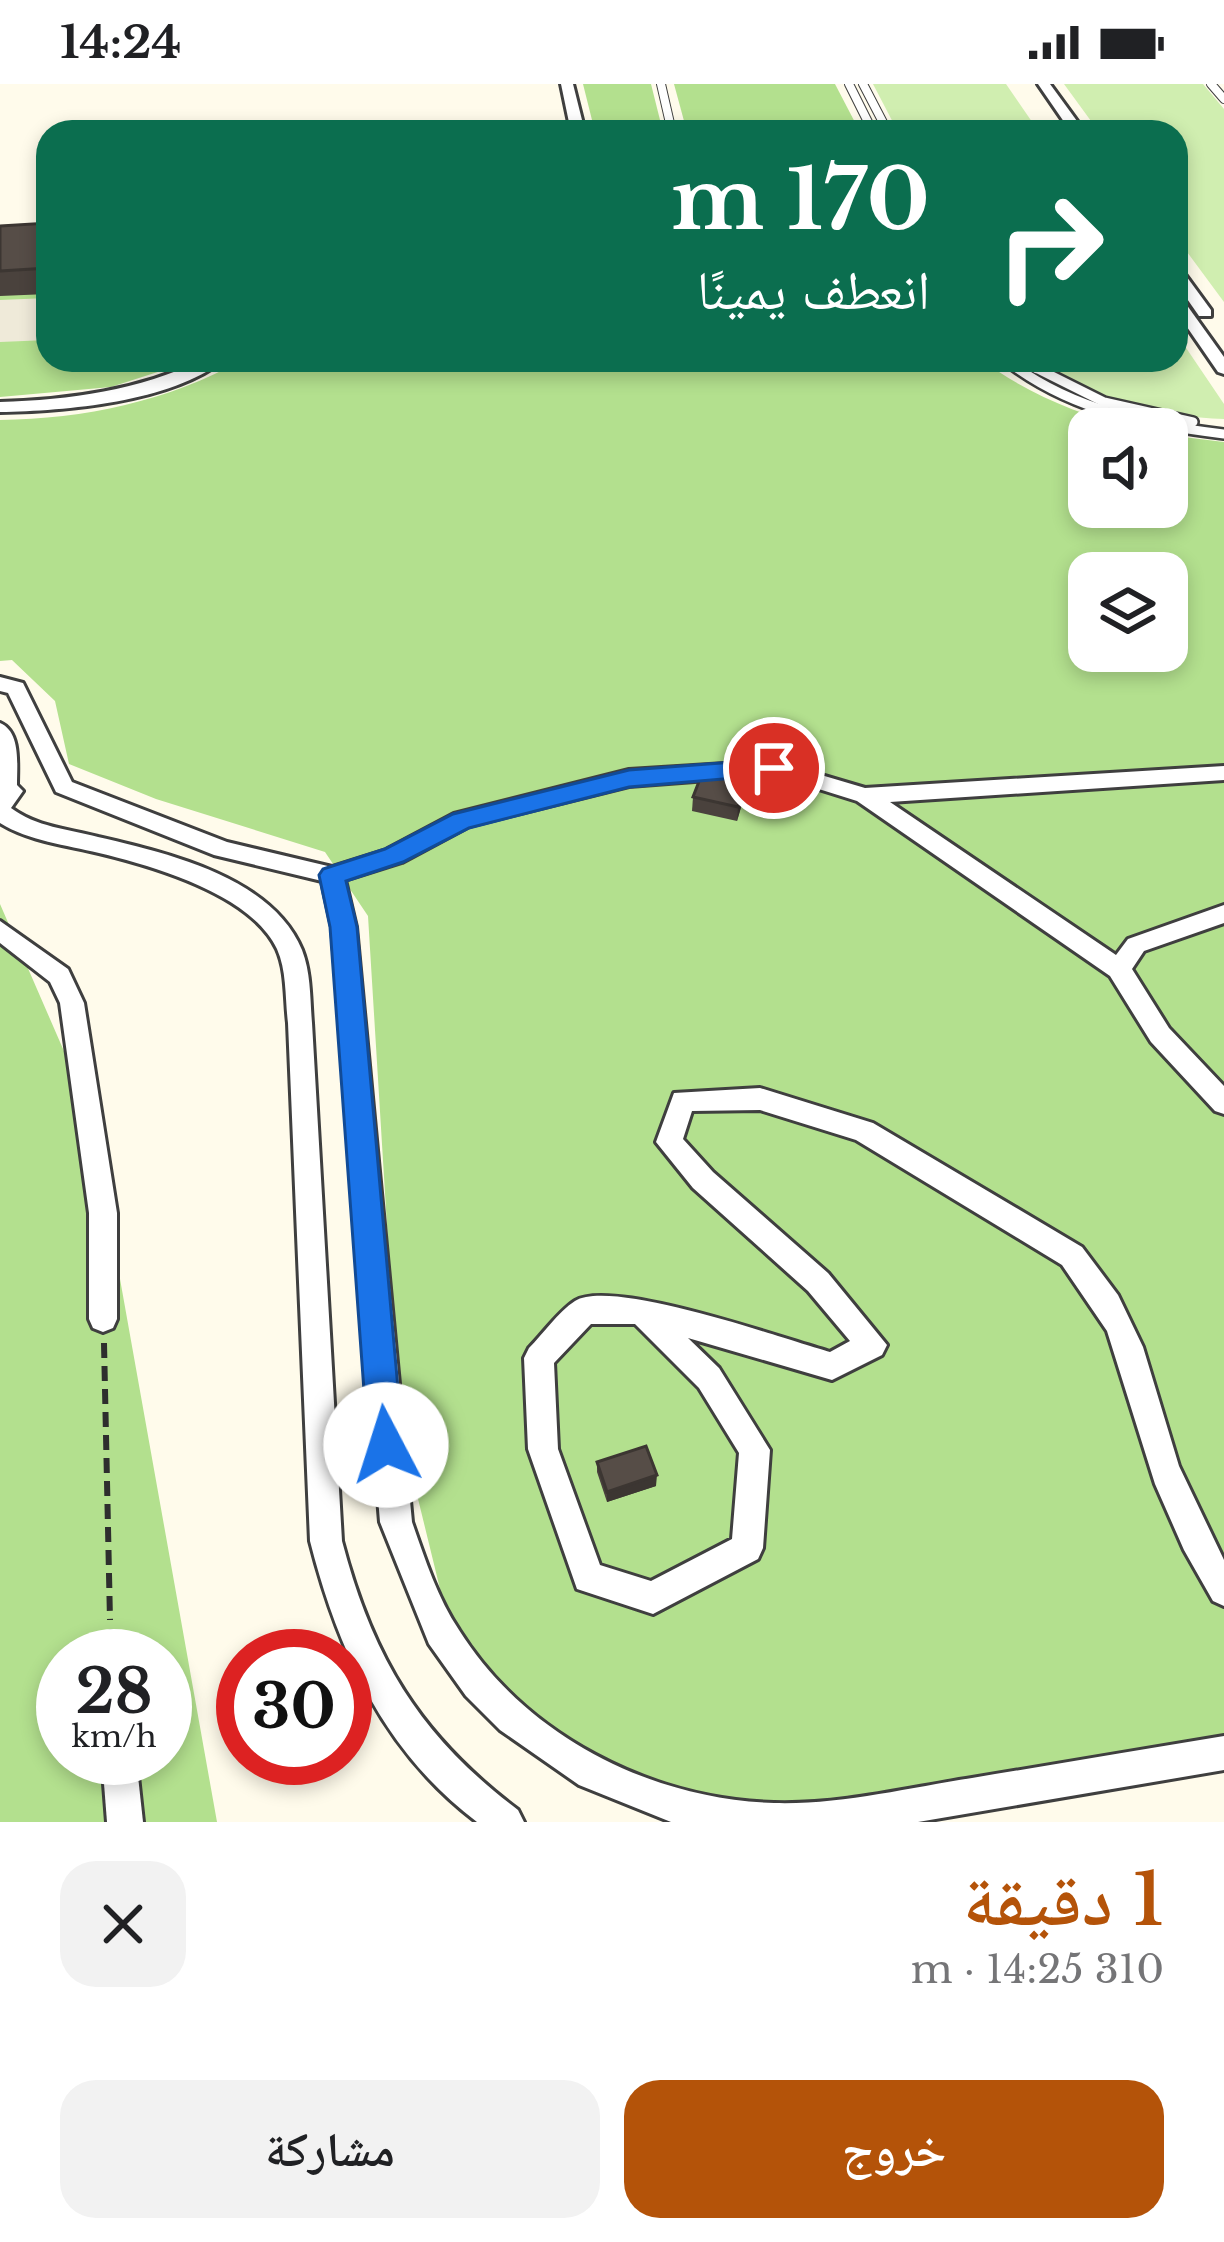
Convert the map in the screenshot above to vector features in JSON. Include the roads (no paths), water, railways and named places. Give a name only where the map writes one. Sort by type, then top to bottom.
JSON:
[{"type":"street","points":[[566,84],[575,120]]},
{"type":"street","points":[[1027,84],[1052,120]]},
{"type":"street","points":[[1044,84],[1070,120]]},
{"type":"street","points":[[1188,289],[1224,340]]},
{"type":"street","points":[[1188,316],[1224,369]]},
{"type":"street","points":[[0,407],[114,396],[188,372]]},
{"type":"street","points":[[0,684],[16,688],[64,787],[222,849],[332,875],[394,856],[462,820],[629,778],[774,768],[865,796],[1119,969],[1160,1035],[1224,1102]]},
{"type":"street","points":[[0,730],[6,752],[6,791],[12,791],[0,809],[17,823],[127,852],[220,888],[263,914],[289,947],[303,1069],[326,1540],[338,1591],[370,1675],[409,1731],[471,1798],[506,1822]]},
{"type":"street","points":[[865,796],[1224,773]]},
{"type":"street","points":[[332,875],[344,927],[396,1522],[428,1610],[453,1651],[487,1691],[528,1730],[577,1766],[643,1795],[708,1812],[771,1821],[841,1818],[1224,1753]]},
{"type":"street","points":[[1119,969],[1136,945],[1224,914]]},
{"type":"street","points":[[0,930],[59,976],[72,1003],[103,1213],[103,1319]]},
{"type":"street","points":[[641,1311],[709,1378],[754,1450],[747,1548],[653,1598],[588,1578],[543,1449],[539,1358],[584,1311],[641,1311],[832,1366],[872,1345],[818,1282],[704,1180],[669,1142],[683,1101],[760,1099],[864,1132],[1072,1256],[1118,1316],[1171,1486],[1224,1590]]},
{"type":"street","points":[[121,1785],[124,1822]]},
{"type":"lane","points":[[661,84],[670,120]]},
{"type":"lane","points":[[848,84],[867,120]]},
{"type":"lane","points":[[863,84],[882,120]]},
{"type":"lane","points":[[1218,86],[1224,99]]},
{"type":"lane","points":[[1020,372],[1081,405],[1148,425],[1224,430]]},
{"type":"lane","points":[[1044,372],[1090,399],[1151,417],[1224,430]]}]
